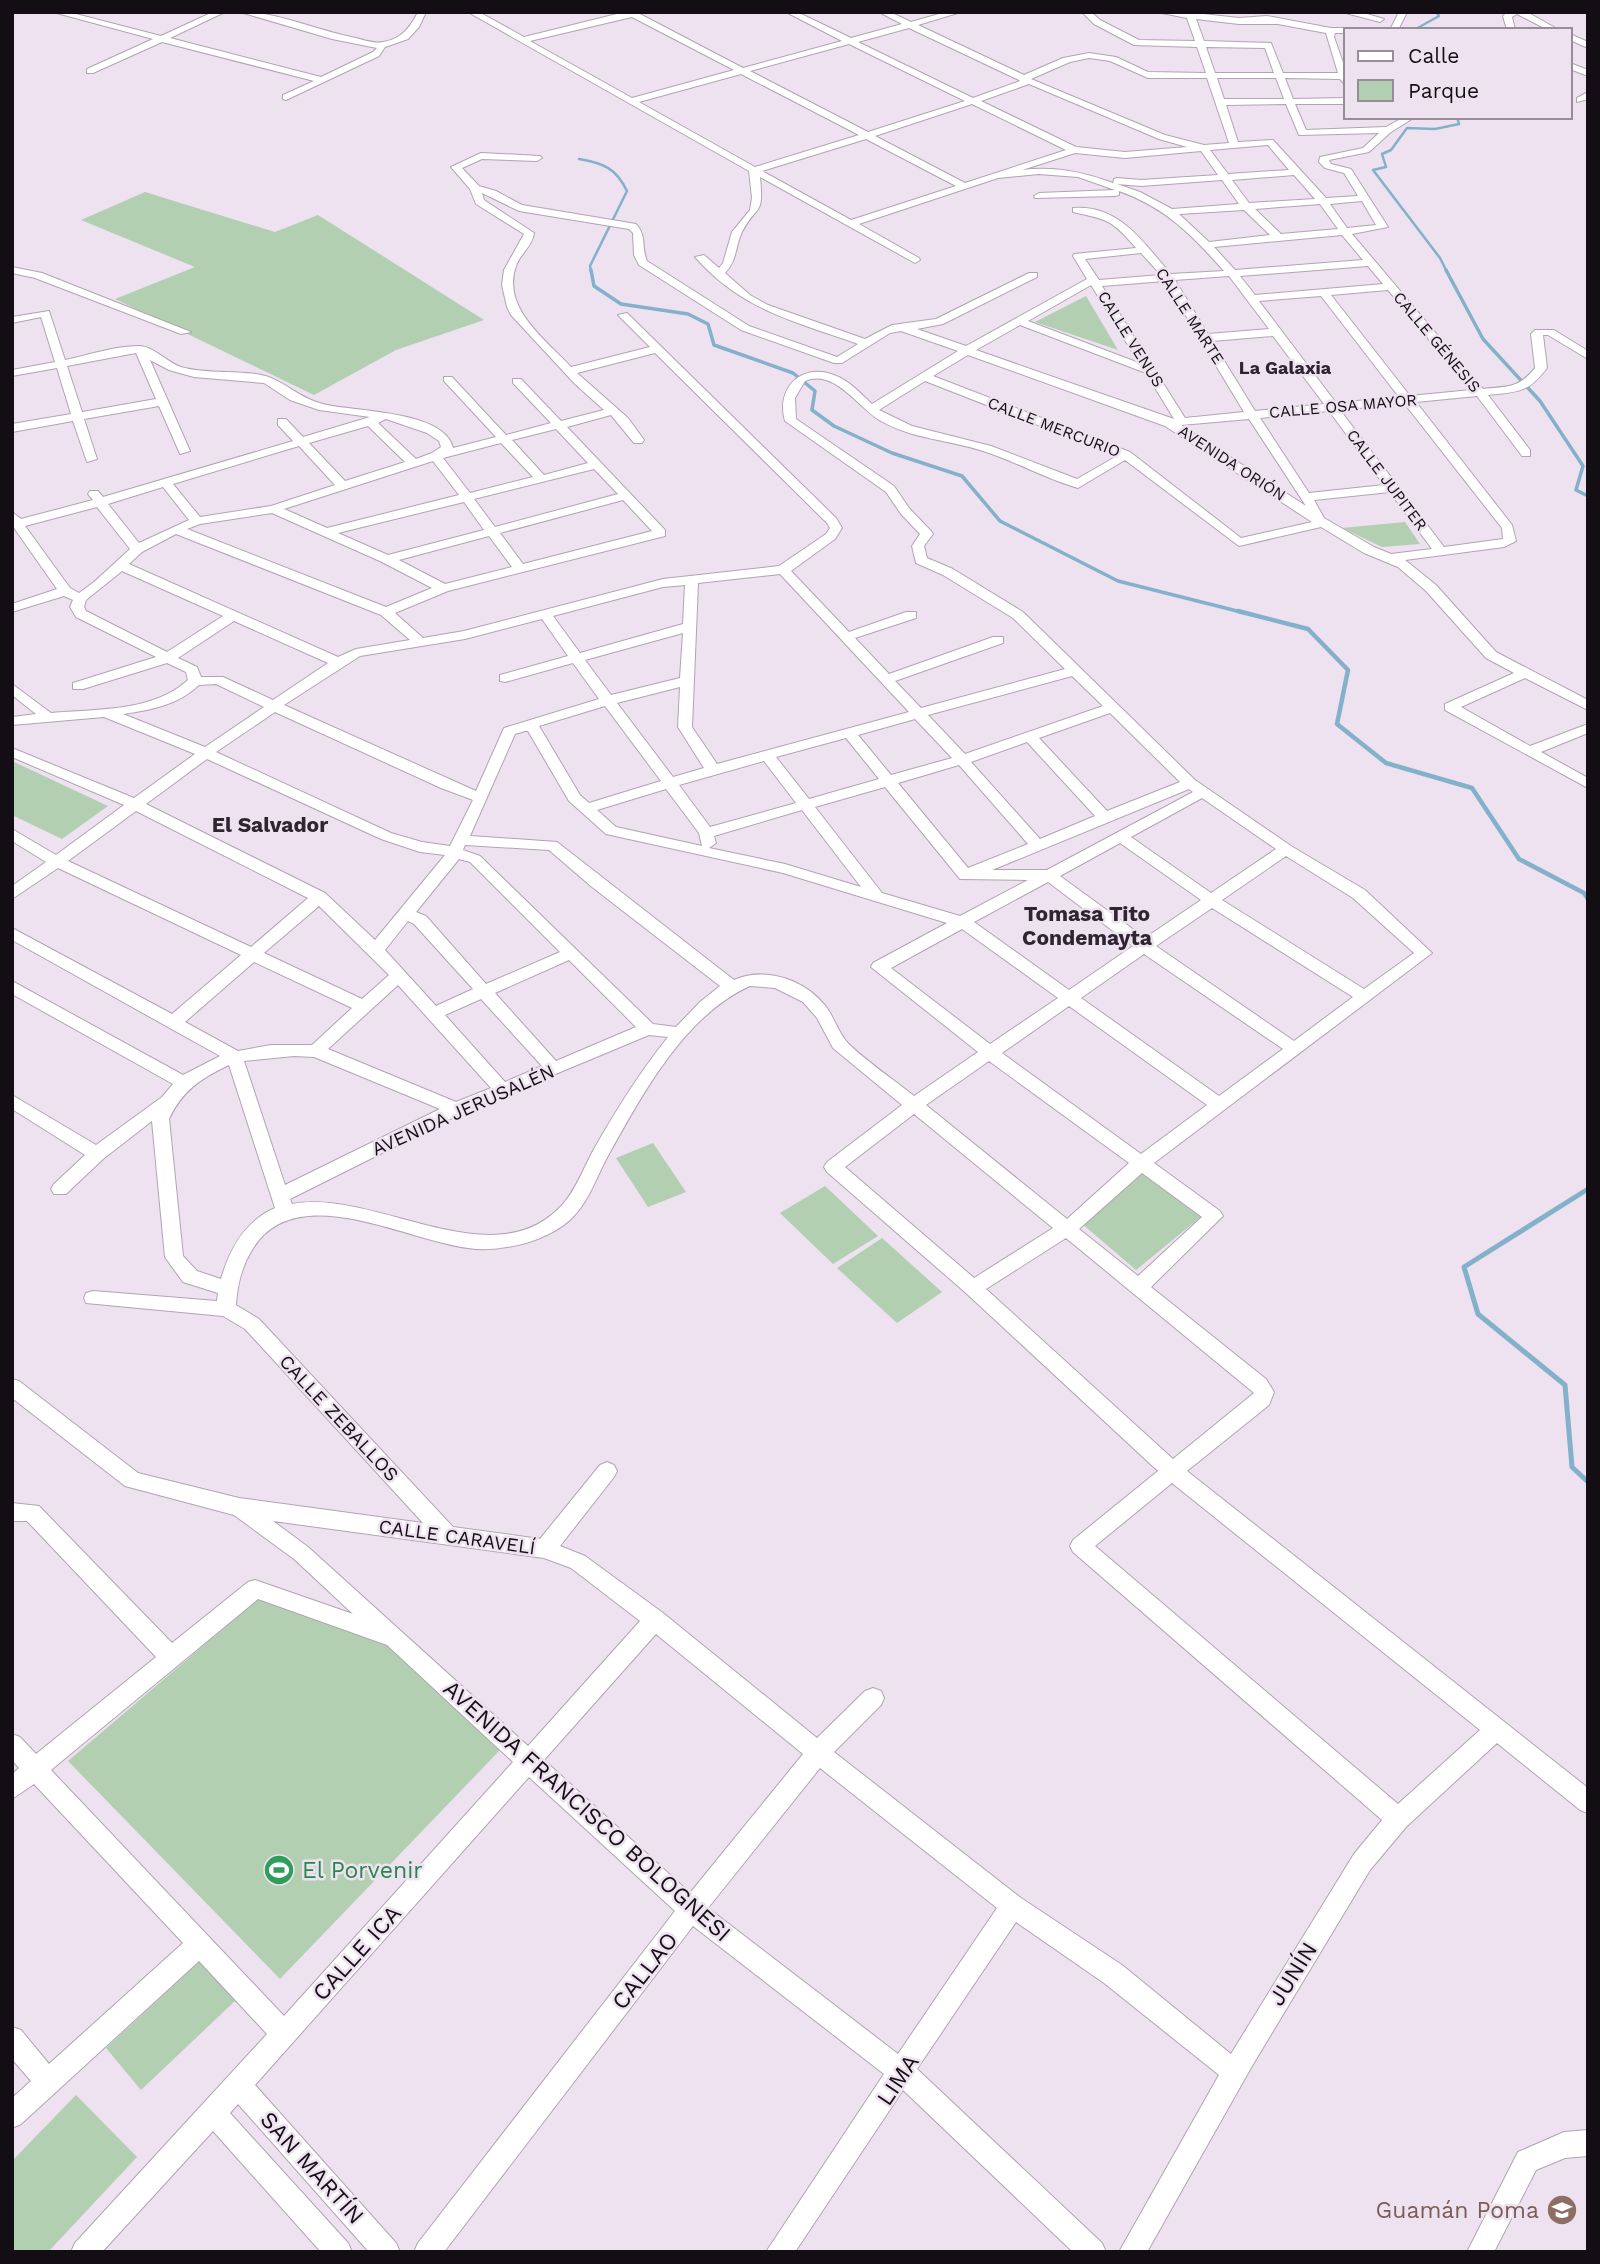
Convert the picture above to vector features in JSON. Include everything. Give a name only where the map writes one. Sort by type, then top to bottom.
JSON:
[{"type":"street","points":[[57,12],[323,80]]},
{"type":"street","points":[[90,71],[221,12]]},
{"type":"street","points":[[244,12],[335,37],[381,46],[405,37],[415,27],[422,12]]},
{"type":"street","points":[[472,12],[915,260]]},
{"type":"street","points":[[790,12],[1074,150],[1125,155],[1235,146],[1193,17]]},
{"type":"street","points":[[883,12],[907,26],[1026,80],[1162,137],[1204,148],[1246,206],[1277,236]]},
{"type":"street","points":[[631,101],[957,12]]},
{"type":"street","points":[[1086,12],[1097,22],[1137,43],[1268,44],[1302,133],[1388,130]]},
{"type":"street","points":[[1161,12],[1262,23],[1278,21]]},
{"type":"street","points":[[1193,17],[1222,16],[1230,12]]},
{"type":"street","points":[[1236,12],[1331,31],[1344,30]]},
{"type":"street","points":[[1346,12],[1380,19]]},
{"type":"street","points":[[1395,28],[1403,12]]},
{"type":"street","points":[[1510,28],[1507,16],[1514,12]]},
{"type":"street","points":[[1520,12],[1551,28]]},
{"type":"street","points":[[523,40],[630,13],[965,187]]},
{"type":"street","points":[[1132,27],[1141,54]]},
{"type":"street","points":[[1331,31],[1330,37],[1344,75]]},
{"type":"street","points":[[1572,38],[1588,45]]},
{"type":"street","points":[[286,97],[376,54],[381,50],[381,46]]},
{"type":"street","points":[[754,170],[977,101],[1066,59],[1096,56],[1115,60],[1136,73],[1148,75],[1344,78]]},
{"type":"street","points":[[1144,65],[1148,75]]},
{"type":"street","points":[[1588,95],[1580,100],[1588,100]]},
{"type":"street","points":[[1220,102],[1344,102]]},
{"type":"street","points":[[1363,119],[1369,131]]},
{"type":"street","points":[[1209,245],[1383,227],[1348,171],[1328,166],[1324,162],[1325,157],[1366,150],[1388,130],[1407,119]]},
{"type":"street","name":"CALLE GÉNESIS","points":[[1235,146],[1270,142],[1323,201],[1345,232],[1480,393],[1526,453]]},
{"type":"street","points":[[850,224],[1074,150]]},
{"type":"street","points":[[1346,167],[1353,161],[1348,155]]},
{"type":"street","points":[[537,158],[481,156],[456,167],[468,177],[480,202],[529,233],[525,247],[510,265],[509,303],[526,327],[569,371],[614,411],[638,440]]},
{"type":"street","points":[[719,274],[728,264],[737,232],[755,210],[754,170]]},
{"type":"street","points":[[1001,176],[1061,171],[1096,180],[1142,183],[1297,172]]},
{"type":"street","name":"CALLE JUPITER","points":[[1096,180],[1136,194],[1169,212],[1209,245],[1440,551]]},
{"type":"street","points":[[475,188],[533,212],[632,226],[638,232],[639,255],[643,263],[745,328],[838,361],[896,327],[939,322],[1033,275]]},
{"type":"street","points":[[1039,196],[1081,192],[1136,194]]},
{"type":"street","points":[[1169,212],[1367,198]]},
{"type":"street","name":"CALLE MARTE","points":[[1077,210],[1107,216],[1119,222],[1168,277],[1252,415],[1323,523]]},
{"type":"street","name":"CALLE VENUS","points":[[1145,250],[1078,256],[1150,371],[1176,422]]},
{"type":"street","points":[[700,257],[746,297],[764,307],[866,344]]},
{"type":"street","points":[[870,410],[1018,321],[1095,281],[1371,263]]},
{"type":"street","points":[[12,270],[38,275],[185,332]]},
{"type":"street","points":[[1250,299],[1391,286]]},
{"type":"street","points":[[1323,292],[1508,528],[1510,541],[1390,558]]},
{"type":"street","points":[[12,320],[45,313],[91,459]]},
{"type":"street","points":[[12,894],[206,753],[338,662],[356,653],[419,640],[465,635],[622,592],[692,579],[783,570],[831,536],[836,528],[832,521],[623,315]]},
{"type":"street","points":[[1018,321],[1150,371]]},
{"type":"street","name":"AVENIDA ORIÓN","points":[[896,327],[1176,422],[1323,523],[1368,550],[1403,564],[1431,588],[1491,655],[1525,673]]},
{"type":"street","name":"CALLE OSA MAYOR","points":[[1176,422],[1517,389],[1528,384],[1541,368],[1537,334],[1539,331],[1550,332],[1588,356]]},
{"type":"street","points":[[1205,338],[1276,332]]},
{"type":"street","points":[[140,349],[184,451]]},
{"type":"street","points":[[12,373],[140,349],[173,368],[194,374],[267,380],[294,398],[323,408],[387,416],[431,430],[445,439],[447,448],[436,456]]},
{"type":"street","points":[[569,371],[657,349]]},
{"type":"street","points":[[973,1288],[1068,1228],[1141,1163],[1424,953],[1359,894],[1196,788],[1018,615],[948,572],[921,560],[918,546],[927,534],[922,526],[905,511],[890,489],[876,477],[791,421],[788,402],[794,384],[803,377],[817,374],[840,383],[870,410],[912,432],[975,445],[1078,484],[1126,455]]},
{"type":"street","name":"CALLE MERCURIO","points":[[925,377],[1126,455],[1238,542],[1323,523]]},
{"type":"street","points":[[448,379],[541,479]]},
{"type":"street","points":[[386,612],[443,588],[660,533],[517,381]]},
{"type":"street","points":[[12,428],[161,402]]},
{"type":"street","points":[[12,721],[46,715],[107,713],[164,701],[190,690],[195,681],[192,670],[81,614],[77,607],[80,598],[137,550],[175,529],[197,522],[273,509],[436,456],[614,411]]},
{"type":"street","points":[[80,598],[65,592],[15,520],[97,497],[165,482],[387,416]]},
{"type":"street","points":[[370,421],[413,463]]},
{"type":"street","points":[[282,422],[343,486]]},
{"type":"street","points":[[436,456],[520,569]]},
{"type":"street","points":[[326,532],[597,465]]},
{"type":"street","points":[[165,482],[197,522]]},
{"type":"street","points":[[1306,496],[1392,488]]},
{"type":"street","points":[[387,559],[626,496]]},
{"type":"street","points":[[97,497],[137,550]]},
{"type":"street","points":[[273,509],[387,559],[443,588]]},
{"type":"street","points":[[175,529],[386,612],[419,640]]},
{"type":"street","points":[[121,566],[338,662]]},
{"type":"street","points":[[783,570],[962,760],[1038,846]]},
{"type":"street","points":[[692,579],[685,727],[713,770]]},
{"type":"street","points":[[12,608],[65,592]]},
{"type":"street","points":[[545,614],[606,701],[706,833],[711,853]]},
{"type":"street","points":[[78,685],[168,658],[234,615]]},
{"type":"street","points":[[846,637],[911,615]]},
{"type":"street","points":[[505,678],[690,627]]},
{"type":"street","points":[[885,680],[998,640]]},
{"type":"street","points":[[585,809],[713,770],[1073,671]]},
{"type":"street","points":[[1588,705],[1525,673],[1450,708],[1588,785]]},
{"type":"street","points":[[195,681],[218,680],[446,785],[481,798]]},
{"type":"street","points":[[376,950],[458,846],[509,731],[606,701],[687,681]]},
{"type":"street","points":[[12,688],[46,715]]},
{"type":"street","points":[[706,833],[962,760],[1112,707]]},
{"type":"street","points":[[107,713],[206,753],[386,836],[420,847],[552,845],[733,989]]},
{"type":"street","points":[[522,726],[533,728],[574,798],[611,831],[875,894],[964,923],[1219,1105]]},
{"type":"street","points":[[1528,752],[1588,727]]},
{"type":"street","points":[[849,733],[965,875]]},
{"type":"street","points":[[1030,736],[1105,818]]},
{"type":"street","points":[[12,752],[137,805],[319,897],[376,950],[503,1090]]},
{"type":"street","points":[[767,755],[808,804],[875,894]]},
{"type":"street","points":[[965,875],[1105,818],[1196,788]]},
{"type":"street","points":[[1139,1287],[1214,1216],[989,1052],[879,967],[1122,838],[1196,788]]},
{"type":"street","points":[[12,834],[57,862],[362,1006]]},
{"type":"street","points":[[1122,838],[1211,900],[1365,997]]},
{"type":"street","points":[[458,846],[475,859],[648,1029],[679,1033]]},
{"type":"street","points":[[1286,849],[989,1052],[834,1167],[973,1288],[1173,1472],[1588,1802]]},
{"type":"street","points":[[965,875],[1048,875],[1144,946],[1294,1049]]},
{"type":"street","points":[[173,1023],[319,897]]},
{"type":"street","points":[[406,914],[420,920],[554,1069]]},
{"type":"street","points":[[12,933],[234,1056],[283,1203],[335,1209],[465,1241],[489,1242],[532,1233],[560,1218],[572,1208],[602,1151],[679,1033],[719,996],[745,981],[765,979],[793,986],[817,1003],[839,1044],[1259,1385],[1264,1392],[1262,1399],[1080,1546],[1398,1819]]},
{"type":"street","points":[[434,1013],[571,953]]},
{"type":"street","points":[[316,1051],[362,1006],[399,975]]},
{"type":"street","points":[[12,987],[183,1082]]},
{"type":"street","name":"AVENIDA JERUSALÉN","points":[[226,1287],[241,1248],[250,1234],[283,1203],[456,1109],[648,1029]]},
{"type":"street","points":[[60,1189],[97,1154],[165,1102],[183,1082],[234,1056],[296,1049],[316,1051],[456,1109]]},
{"type":"street","points":[[12,1101],[97,1154]]},
{"type":"street","points":[[93,1298],[226,1309],[226,1287],[184,1275],[174,1257],[160,1119],[165,1102]]},
{"type":"street","name":"CALLE ZEBALLOS","points":[[226,1309],[252,1324],[446,1534]]},
{"type":"street","name":"CALLE CARAVELÍ","points":[[12,1387],[132,1480],[239,1507],[545,1549],[578,1562],[655,1620],[818,1753],[1013,1906],[1238,2064]]},
{"type":"street","points":[[545,1549],[607,1471]]},
{"type":"street","name":"AVENIDA FRANCISCO BOLOGNESI","points":[[239,1507],[301,1553],[691,1910],[903,2073],[1093,2252]]},
{"type":"street","points":[[12,1512],[32,1512],[172,1658]]},
{"type":"street","points":[[12,1788],[255,1589],[395,1639]]},
{"type":"street","name":"CALLE ICA","points":[[84,2252],[213,2113],[655,1620]]},
{"type":"street","name":"CALLAO","points":[[427,2252],[691,1910],[818,1753],[873,1698]]},
{"type":"street","name":"JUNÍN","points":[[1132,2252],[1238,2064],[1362,1862],[1398,1819],[1496,1730]]},
{"type":"street","points":[[12,1744],[284,2034]]},
{"type":"street","name":"LIMA","points":[[779,2252],[903,2073],[1013,1906]]},
{"type":"street","points":[[12,2115],[200,1944]]},
{"type":"street","points":[[12,2039],[48,2082]]},
{"type":"street","name":"SAN MARTÍN","points":[[238,2085],[387,2252]]},
{"type":"street","name":"SAN MARTÍN","points":[[213,2113],[339,2252]]},
{"type":"street","points":[[1480,2252],[1527,2161],[1564,2145],[1588,2143]]},
{"type":"green space","points":[[145,192],[275,232],[318,215],[484,320],[396,350],[314,395],[115,299],[195,267],[81,220]]},
{"type":"green space","points":[[1086,296],[1118,350],[1035,322]]},
{"type":"green space","points":[[1405,522],[1420,544],[1382,547],[1342,528]]},
{"type":"green space","points":[[12,761],[108,806],[62,839],[12,815]]},
{"type":"green space","points":[[653,1143],[686,1192],[648,1207],[616,1158]]},
{"type":"green space","points":[[1144,1170],[1202,1216],[1136,1270],[1080,1222]]},
{"type":"green space","points":[[825,1186],[878,1236],[833,1264],[780,1213]]},
{"type":"green space","points":[[882,1238],[942,1292],[897,1323],[837,1268]]},
{"type":"green space","name":"El Porvenir","points":[[258,1599],[387,1645],[500,1750],[280,1979],[68,1761]]},
{"type":"green space","points":[[200,1961],[236,2000],[141,2090],[106,2048]]},
{"type":"green space","points":[[76,2095],[137,2157],[48,2252],[12,2252],[12,2161]]},
{"type":"waterway","points":[[1418,28],[1439,16],[1436,12]]},
{"type":"waterway","points":[[1446,270],[1440,258],[1373,170],[1386,167],[1382,154],[1391,150],[1407,128],[1435,129],[1459,124],[1458,119]]},
{"type":"waterway","points":[[579,159],[608,168],[627,191],[590,266],[591,272]]},
{"type":"waterway","points":[[591,270],[594,286],[621,304],[688,314],[708,324],[714,345],[793,373],[815,391],[812,410],[834,426],[892,453],[962,476],[1000,521],[1118,581],[1245,613]]},
{"type":"waterway","points":[[1446,270],[1483,339],[1540,401],[1583,466],[1576,490],[1588,496]]},
{"type":"waterway","points":[[1238,611],[1308,629],[1348,670],[1337,724],[1386,763],[1472,788],[1519,859],[1584,893],[1588,899]]},
{"type":"waterway","points":[[1588,1189],[1464,1267],[1478,1314],[1565,1385],[1572,1467],[1588,1482]]},
{"type":"place","name":"El Porvenir","points":[[279,1870]]},
{"type":"place","name":"Guamán Poma","points":[[1562,2210]]},
{"type":"district","name":"La Galaxia","points":[[1285,367]]},
{"type":"district","name":"El Salvador","points":[[270,824]]},
{"type":"district","name":"Tomasa Tito Condemayta","points":[[1087,925]]}]
